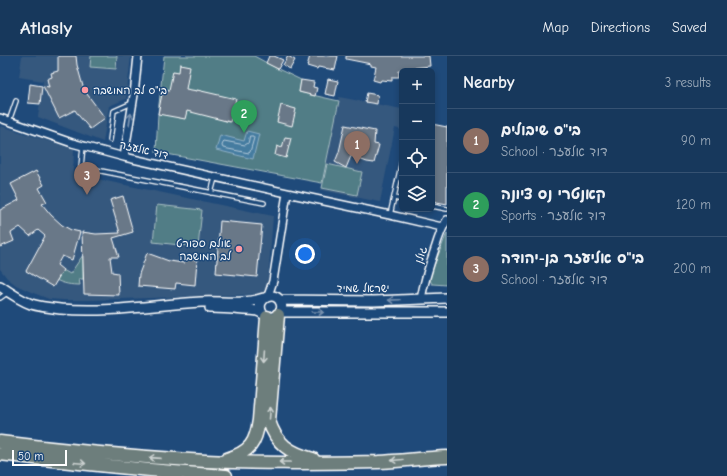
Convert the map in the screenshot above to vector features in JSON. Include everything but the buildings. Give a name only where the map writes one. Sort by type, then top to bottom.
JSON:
[{"type":"main road","points":[[218,461],[238,456],[251,445],[257,433],[272,314]]},
{"type":"main road","points":[[272,314],[269,421],[271,429],[282,446],[311,458],[338,462]]},
{"type":"main road","points":[[0,442],[58,449],[184,460],[379,462],[442,457]]},
{"type":"main road","points":[[0,454],[56,461],[226,476]]},
{"type":"street","points":[[124,157],[138,56]]},
{"type":"street","name":"דוד אלעזר","points":[[0,118],[83,146],[124,157],[442,227]]},
{"type":"street","points":[[272,298],[273,281],[287,193]]},
{"type":"street","name":"גולן","points":[[422,299],[427,273],[442,227],[447,220]]},
{"type":"street","name":"ישראל שמיד","points":[[0,286],[18,298],[32,304],[54,308],[94,311],[144,308],[201,302],[255,301],[272,298],[374,301],[447,298]]},
{"type":"street","points":[[272,298],[282,306],[272,314],[260,307],[262,300],[272,298]]},
{"type":"street","name":"ישראל שמיד","points":[[144,308],[225,308],[272,314],[447,312]]},
{"type":"lane","points":[[9,121],[16,101]]},
{"type":"lane","points":[[110,140],[114,111],[132,103]]},
{"type":"lane","points":[[83,146],[81,167],[264,203]]},
{"type":"lane","points":[[390,215],[399,175]]},
{"type":"lane","points":[[211,193],[216,178]]},
{"type":"lane","points":[[394,198],[399,199]]},
{"type":"lane","points":[[435,207],[447,209]]},
{"type":"lane","points":[[0,298],[8,292]]},
{"type":"shaded area","name":"בי\"ס לב המושבה","points":[[22,56],[131,56],[126,99],[109,106],[103,142],[38,117],[43,81],[19,77]]},
{"type":"shaded area","points":[[339,97],[399,108],[399,129],[395,128],[380,202],[321,190]]},
{"type":"shaded area","points":[[1,126],[74,149],[73,174],[273,216],[267,294],[63,300],[49,299],[16,285],[7,278],[0,269]]},
{"type":"green space","points":[[91,56],[117,56],[116,69],[90,67]]},
{"type":"green space","points":[[164,56],[254,56],[301,80],[299,92],[339,101],[322,183],[156,152]]},
{"type":"green space","points":[[327,164],[362,172],[357,195],[322,188]]},
{"type":"green space","points":[[157,205],[202,210],[198,247],[153,242]]},
{"type":"green space","points":[[447,233],[447,285],[432,284],[430,280],[431,273]]},
{"type":"green space","points":[[83,255],[83,279],[79,279],[80,285],[68,284],[56,280],[63,270],[70,274]]},
{"type":"water","points":[[247,131],[259,134],[253,159],[216,150],[220,135],[244,141]]},
{"type":"place","name":"בי\"ס לב המושבה","points":[[85,90]]},
{"type":"place","name":"קאנטרי נס ציונה","points":[[244,133]]},
{"type":"place","name":"בי\"ס שיבולים","points":[[357,164]]},
{"type":"place","name":"בי\"ס אליעזר בן-יהודה","points":[[87,195]]},
{"type":"place","name":"אולם ספורט לב המושבה","points":[[239,249]]}]
